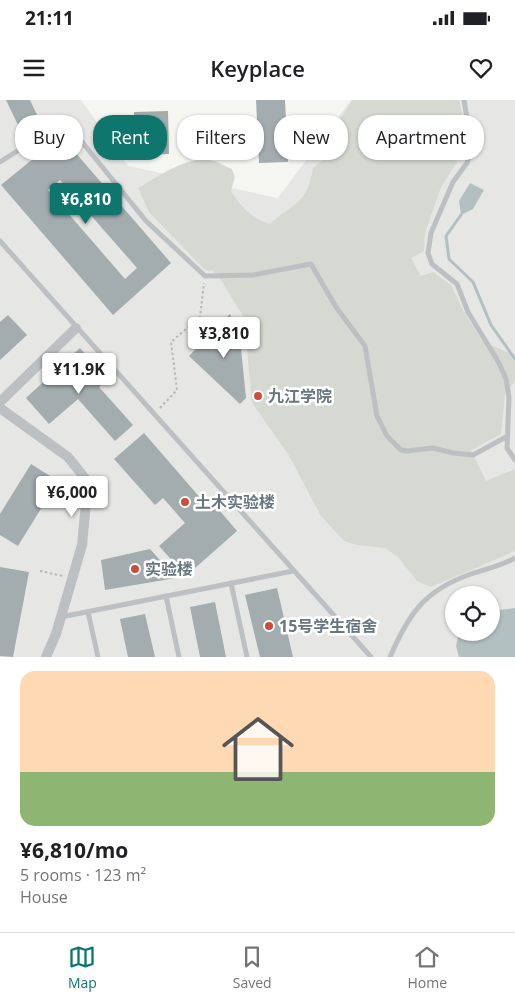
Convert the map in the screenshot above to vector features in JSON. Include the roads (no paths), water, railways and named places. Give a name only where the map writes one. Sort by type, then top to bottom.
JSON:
[{"type":"street","points":[[0,402],[76,328]]},
{"type":"street","points":[[0,408],[68,457],[88,482],[82,545],[61,617],[46,657]]},
{"type":"lane","points":[[464,100],[470,136],[470,154],[467,163],[453,182],[431,233],[428,253],[432,264],[457,284],[468,312],[502,371],[509,389],[507,448],[515,460]]},
{"type":"lane","points":[[0,162],[65,121],[146,221],[205,276],[254,275],[312,264],[336,307],[365,346],[377,416],[388,436],[401,450],[433,448],[453,453],[472,454],[506,437]]},
{"type":"lane","points":[[0,241],[370,657]]},
{"type":"lane","points":[[390,657],[414,610],[432,593],[454,581],[515,558]]},
{"type":"lane","points":[[61,617],[293,571]]},
{"type":"lane","points":[[231,583],[247,657]]},
{"type":"lane","points":[[166,596],[179,657]]},
{"type":"lane","points":[[88,612],[98,657]]},
{"type":"waterway","points":[[461,215],[446,236],[449,259],[473,282],[491,325],[515,359]]},
{"type":"place","name":"九江学院","points":[[258,396]]},
{"type":"place","name":"土木实验楼","points":[[185,502]]},
{"type":"place","name":"实验楼","points":[[135,569]]},
{"type":"place","name":"15号学生宿舍","points":[[269,626]]}]
